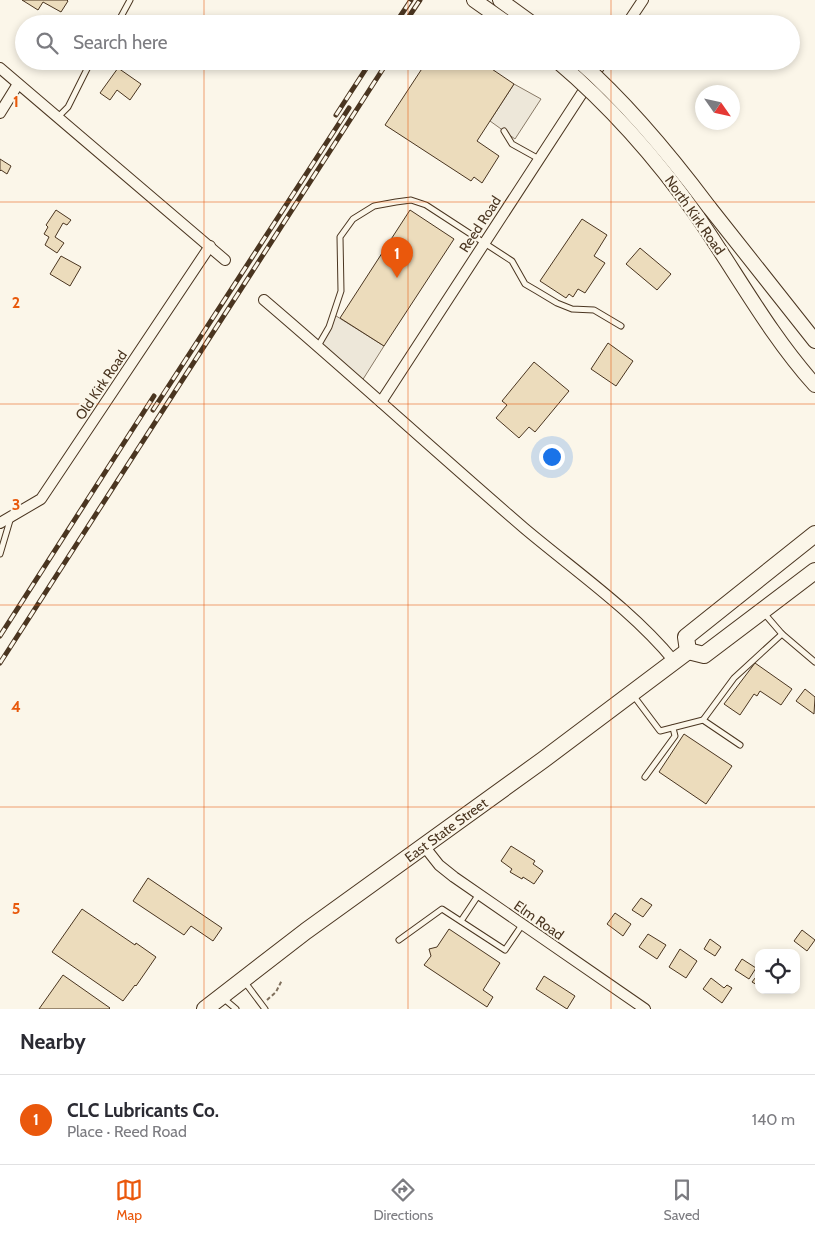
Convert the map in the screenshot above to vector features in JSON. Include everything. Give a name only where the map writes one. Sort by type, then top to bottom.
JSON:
[{"type":"main road","points":[[815,534],[686,637],[688,651],[704,656],[815,570]]},
{"type":"main road","name":"East State Street","points":[[205,1009],[342,904],[424,846],[688,651]]},
{"type":"street","points":[[474,0],[495,15]]},
{"type":"street","points":[[500,0],[521,15]]},
{"type":"street","points":[[633,15],[643,0]]},
{"type":"street","points":[[0,68],[225,260]]},
{"type":"street","name":"North Kirk Road","points":[[567,70],[634,136],[674,184],[774,333],[815,385]]},
{"type":"street","name":"North Kirk Road","points":[[587,70],[624,105],[666,151],[815,341]]},
{"type":"street","name":"Reed Road","points":[[381,402],[597,70]]},
{"type":"street","points":[[0,113],[18,84]]},
{"type":"street","name":"Old Kirk Road","points":[[0,523],[41,499],[210,246]]},
{"type":"street","points":[[264,300],[525,529],[657,640],[674,661]]},
{"type":"street","name":"Elm Road","points":[[424,846],[439,865],[454,877],[645,1009]]},
{"type":"lane","points":[[121,15],[130,0]]},
{"type":"lane","points":[[58,118],[68,107],[86,70]]},
{"type":"lane","points":[[504,131],[512,144],[539,159]]},
{"type":"lane","points":[[318,346],[329,327],[341,290],[340,237],[353,219],[374,206],[411,200],[426,205],[512,261],[525,284],[557,303],[572,309],[594,310],[621,326]]},
{"type":"lane","points":[[0,554],[11,516]]},
{"type":"lane","points":[[762,612],[782,634],[814,661]]},
{"type":"lane","points":[[631,694],[660,731],[703,720],[734,678],[782,634]]},
{"type":"lane","points":[[703,720],[740,745]]},
{"type":"lane","points":[[645,777],[675,736],[673,728]]},
{"type":"lane","points":[[461,921],[479,894]]},
{"type":"lane","points":[[399,940],[442,909],[505,950],[522,925]]},
{"type":"lane","points":[[243,979],[265,1009]]},
{"type":"lane","points":[[221,996],[236,1009]]},
{"type":"path","points":[[269,998],[276,992],[282,980]]},
{"type":"shaded area","points":[[514,84],[541,99],[515,139],[490,121]]},
{"type":"shaded area","points":[[333,314],[384,346],[360,384],[318,346]]},
{"type":"building","points":[[22,0],[68,1],[61,12],[43,2],[38,10]]},
{"type":"building","points":[[117,70],[121,70],[141,84],[130,100],[117,90],[110,100],[100,93]]},
{"type":"building","points":[[421,70],[493,70],[514,84],[477,141],[499,156],[482,183],[474,177],[471,181],[385,125]]},
{"type":"building","points":[[0,159],[11,166],[7,174],[0,171]]},
{"type":"building","points":[[56,210],[71,220],[67,225],[63,223],[55,237],[64,243],[57,253],[45,245],[49,237],[44,234],[48,227],[46,225]]},
{"type":"building","points":[[410,210],[454,239],[384,346],[340,318]]},
{"type":"building","points":[[582,219],[607,235],[594,256],[605,263],[585,293],[578,289],[573,297],[569,294],[566,298],[540,281]]},
{"type":"building","points":[[640,248],[671,274],[657,290],[626,264]]},
{"type":"building","points":[[61,256],[81,267],[70,286],[50,274]]},
{"type":"building","points":[[608,343],[633,361],[616,386],[591,369]]},
{"type":"building","points":[[534,362],[569,391],[535,432],[529,427],[519,438],[496,418],[507,405],[502,401]]},
{"type":"building","points":[[755,663],[792,689],[781,705],[760,691],[757,696],[754,694],[740,715],[724,704]]},
{"type":"building","points":[[805,689],[815,697],[814,714],[796,701]]},
{"type":"building","points":[[684,734],[732,766],[706,804],[659,772]]},
{"type":"building","points":[[511,846],[535,861],[533,864],[543,871],[534,884],[510,872],[512,869],[501,861]]},
{"type":"building","points":[[148,878],[222,928],[213,941],[191,926],[184,935],[133,901]]},
{"type":"building","points":[[641,898],[652,905],[643,917],[632,910]]},
{"type":"building","points":[[82,909],[156,957],[123,1001],[52,952]]},
{"type":"building","points":[[615,913],[631,924],[623,936],[607,924]]},
{"type":"building","points":[[449,929],[500,963],[483,990],[493,997],[487,1007],[424,965],[431,956],[429,949],[437,947]]},
{"type":"building","points":[[802,930],[815,940],[807,951],[794,941]]},
{"type":"building","points":[[648,934],[666,945],[657,959],[639,947]]},
{"type":"building","points":[[710,939],[721,947],[715,956],[704,949]]},
{"type":"building","points":[[680,949],[697,961],[686,978],[669,967]]},
{"type":"building","points":[[742,959],[755,967],[749,979],[735,970]]},
{"type":"building","points":[[63,975],[110,1008],[39,1009]]},
{"type":"building","points":[[544,976],[575,996],[567,1009],[536,989]]},
{"type":"building","points":[[711,978],[724,988],[727,985],[732,988],[722,1003],[703,989]]},
{"type":"railway","points":[[401,15],[411,0]]},
{"type":"railway","points":[[410,15],[420,0]]},
{"type":"railway","points":[[336,115],[365,70]]},
{"type":"railway","points":[[0,663],[382,70]]},
{"type":"railway","points":[[153,410],[349,108]]},
{"type":"railway","points":[[0,636],[154,396]]},
{"type":"place","name":"CLC Lubricants Co.","points":[[397,278]]}]
